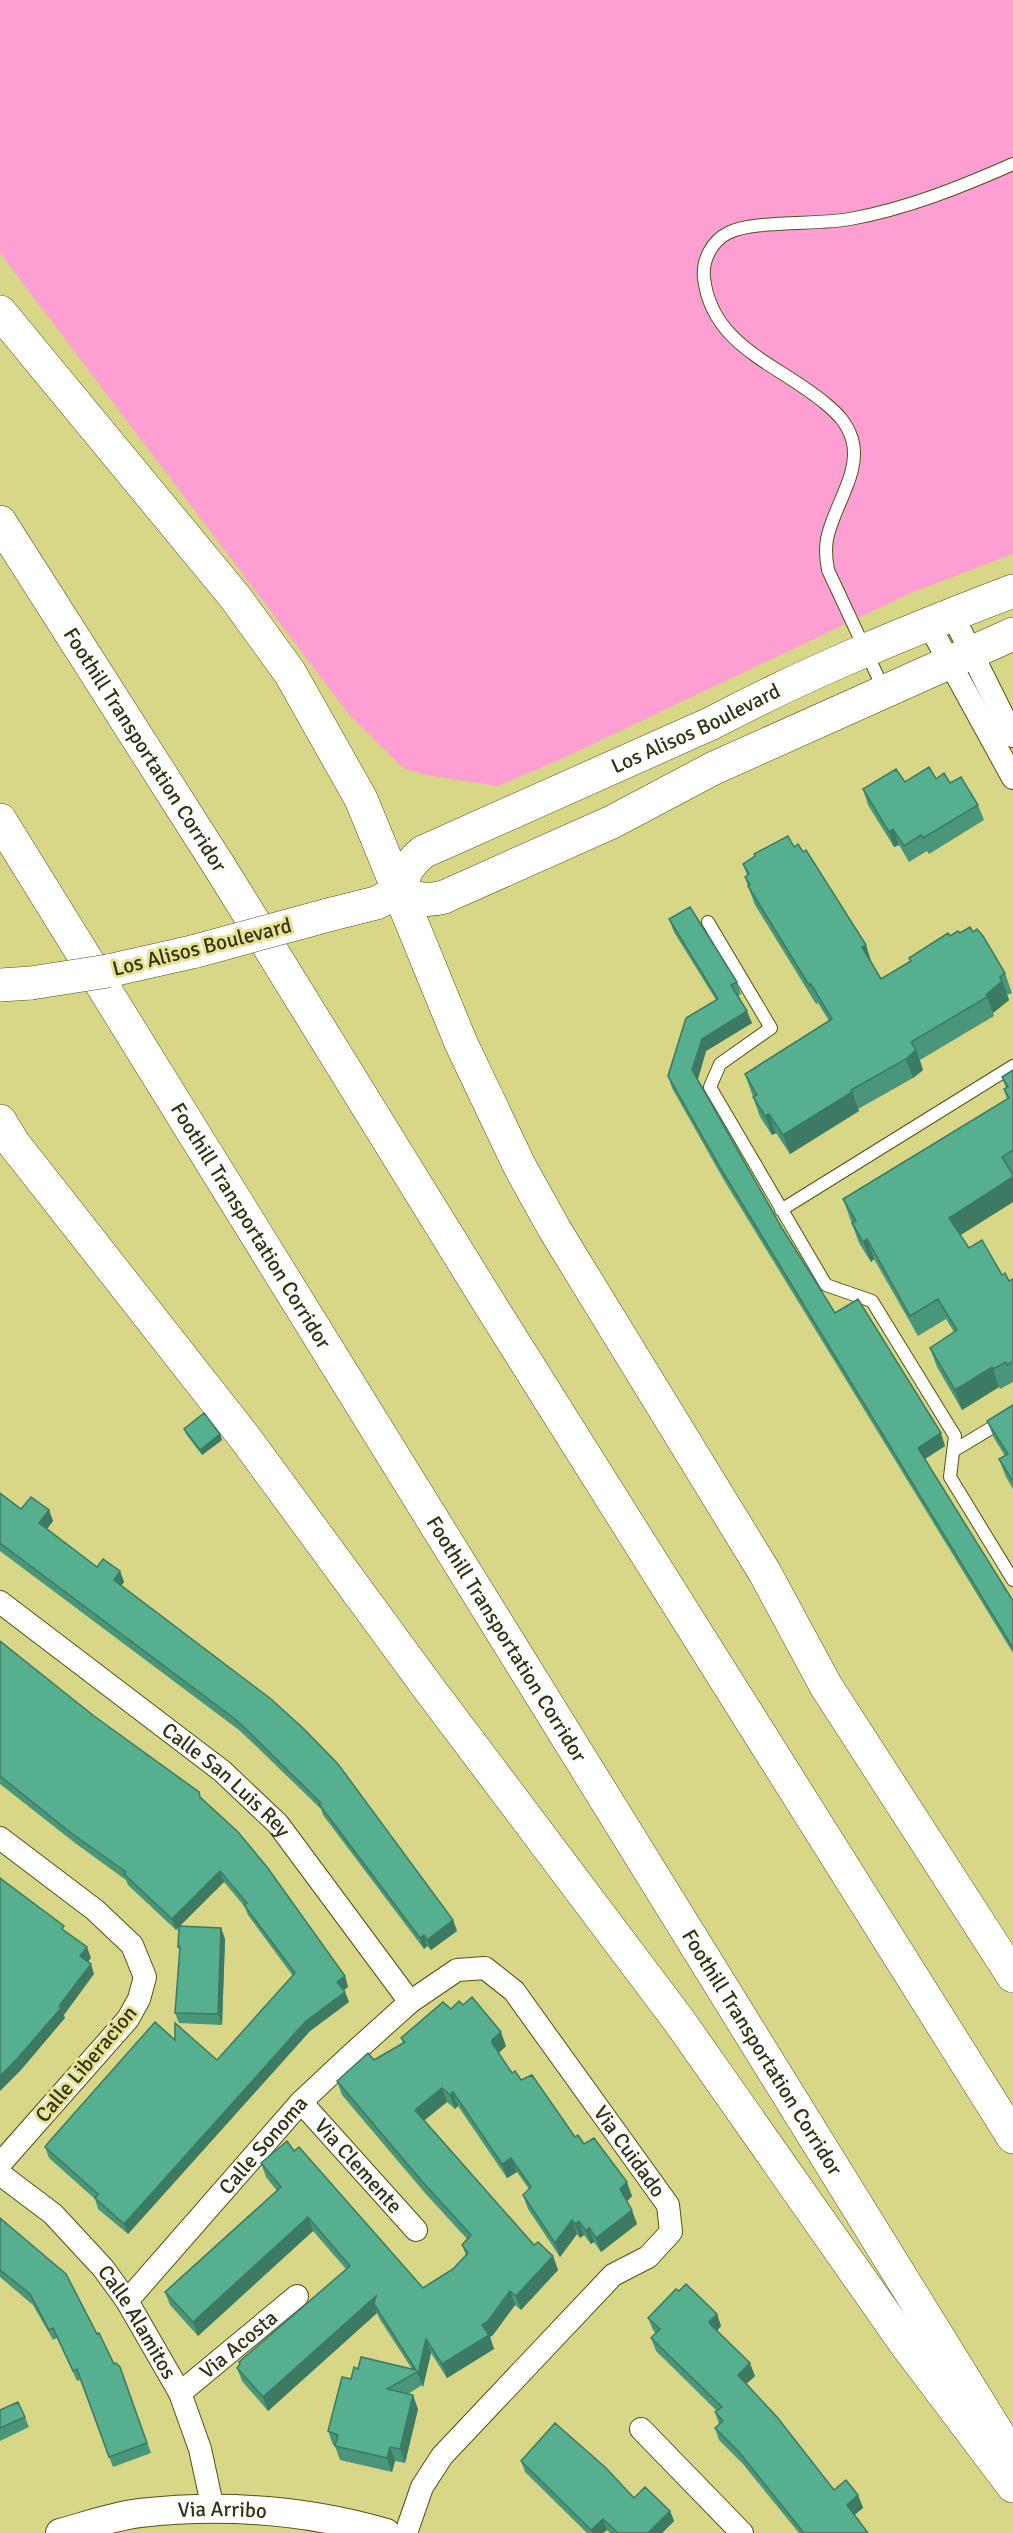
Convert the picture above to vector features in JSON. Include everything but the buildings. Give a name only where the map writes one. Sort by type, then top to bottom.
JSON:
[{"type":"main road","points":[[0,312],[235,597],[290,674],[361,798],[461,1043],[520,1167],[555,1230],[765,1573],[826,1686],[1013,1976]]},
{"type":"main road","name":"Foothill Transportation Corridor","points":[[0,522],[221,869],[477,1283],[1013,2137]]},
{"type":"main road","name":"Los Alisos Boulevard","points":[[400,891],[403,873],[423,852],[712,723],[758,698],[940,619],[1013,591]]},
{"type":"main road","name":"Los Alisos Boulevard","points":[[400,891],[416,899],[430,901],[444,897],[612,822],[714,768],[1013,634]]},
{"type":"main road","name":"Foothill Transportation Corridor","points":[[0,820],[1013,2458]]},
{"type":"main road","name":"Los Alisos Boulevard","points":[[15,984],[108,971],[196,951],[376,903],[400,891]]},
{"type":"main road","points":[[0,1121],[14,1144],[245,1438],[427,1686],[680,2022],[905,2343],[1013,2486]]},
{"type":"street","points":[[940,619],[960,657],[1013,778]]},
{"type":"street","points":[[960,657],[1013,736]]},
{"type":"street","name":"Calle San Luis Rey","points":[[0,1602],[222,1771],[279,1824],[410,2002]]},
{"type":"street","name":"Calle Liberacion","points":[[0,1838],[95,1910],[132,1945],[146,1977],[139,2000],[128,2019],[0,2164]]},
{"type":"street","name":"Via Cuidado","points":[[406,2533],[422,2487],[442,2456],[613,2275],[648,2257],[671,2232],[668,2205],[514,1991],[485,1968],[457,1970],[410,2002]]},
{"type":"street","name":"Calle Sonoma","points":[[127,2301],[301,2102],[410,2002]]},
{"type":"street","name":"Via Clemente","points":[[301,2102],[416,2230]]},
{"type":"street","name":"Calle Alamitos","points":[[0,2174],[53,2214],[103,2268],[127,2301],[180,2393],[200,2449],[213,2509]]},
{"type":"street","name":"Via Acosta","points":[[180,2393],[297,2296]]},
{"type":"street","points":[[641,2429],[742,2533]]},
{"type":"street","name":"Via Arribo","points":[[60,2533],[138,2513],[213,2509],[286,2513],[347,2522],[386,2533]]},
{"type":"lane","points":[[884,691],[828,570],[825,554],[827,537],[853,461],[853,443],[848,426],[814,394],[731,336],[718,320],[708,301],[703,269],[707,255],[729,232],[757,226],[848,219],[889,210],[981,178],[1013,164]]},
{"type":"lane","points":[[708,922],[771,1028],[720,1064],[710,1087],[826,1285],[872,1301],[955,1436],[950,1477],[1013,1580]]},
{"type":"lane","points":[[781,1210],[1013,1065]]},
{"type":"lane","points":[[953,1451],[1013,1415]]},
{"type":"shaded area","points":[[0,0],[1013,0],[1013,554],[911,593],[557,761],[498,786],[425,775],[403,768],[350,716],[0,253]]}]
